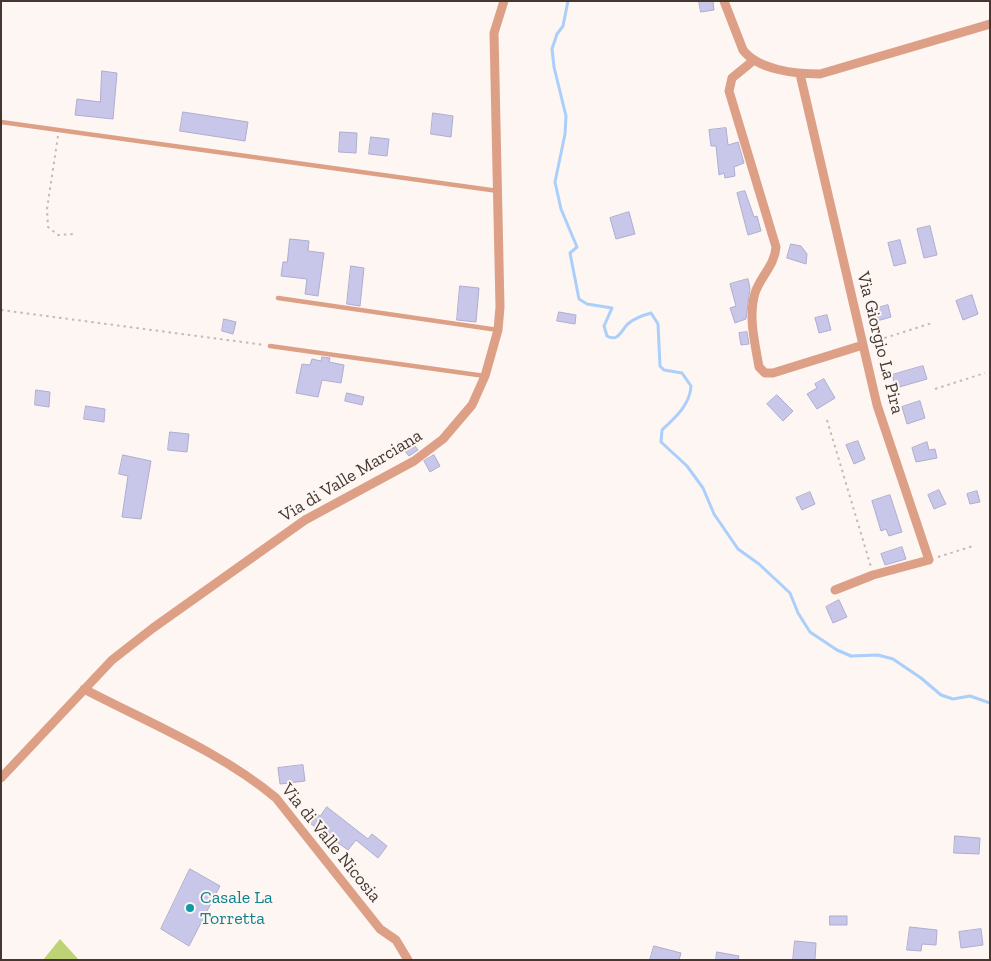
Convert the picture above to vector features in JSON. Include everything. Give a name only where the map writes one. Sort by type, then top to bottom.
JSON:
[{"type":"street","name":"Via di Valle Marciana","points":[[1,778],[112,660],[153,628],[305,520],[414,461],[443,439],[472,405],[485,376],[498,330],[500,307],[494,33],[504,1]]},
{"type":"street","points":[[724,1],[743,50],[754,60],[800,74],[820,74],[990,24]]},
{"type":"street","points":[[754,60],[732,78],[729,91],[776,247],[773,260],[755,293],[751,313],[759,367],[765,373],[772,373],[863,345]]},
{"type":"street","name":"Via Giorgio La Pira","points":[[800,74],[877,405],[929,560]]},
{"type":"street","points":[[835,590],[873,575],[929,560]]},
{"type":"street","name":"Via di Valle Nicosia","points":[[84,689],[226,763],[276,798],[380,929],[400,946],[408,960]]},
{"type":"lane","points":[[1,122],[59,132],[498,191]]},
{"type":"lane","points":[[278,298],[498,330]]},
{"type":"lane","points":[[270,346],[485,376]]},
{"type":"path","points":[[59,132],[47,210],[48,228],[58,235],[73,234]]},
{"type":"path","points":[[1,310],[270,346]]},
{"type":"path","points":[[863,345],[932,323]]},
{"type":"path","points":[[935,389],[985,374]]},
{"type":"path","points":[[827,420],[873,575]]},
{"type":"path","points":[[929,560],[973,546]]},
{"type":"green space","points":[[60,939],[79,960],[43,960]]},
{"type":"building","points":[[699,1],[713,1],[714,10],[701,12]]},
{"type":"building","points":[[102,71],[117,73],[113,119],[75,115],[77,99],[100,102]]},
{"type":"building","points":[[183,112],[248,122],[245,141],[180,131]]},
{"type":"building","points":[[433,113],[453,116],[451,137],[431,134]]},
{"type":"building","points":[[726,128],[728,145],[738,142],[744,163],[734,167],[735,176],[725,178],[724,173],[719,175],[716,146],[711,146],[709,130]]},
{"type":"building","points":[[340,132],[357,133],[356,153],[339,152]]},
{"type":"building","points":[[371,137],[389,139],[387,156],[369,154]]},
{"type":"building","points":[[745,191],[754,217],[757,216],[761,231],[748,235],[737,193]]},
{"type":"building","points":[[629,212],[635,234],[616,239],[610,218]]},
{"type":"building","points":[[930,226],[937,255],[924,258],[917,229]]},
{"type":"building","points":[[290,239],[309,241],[308,251],[324,253],[318,296],[305,294],[307,279],[281,276],[283,262],[287,262]]},
{"type":"building","points":[[900,240],[906,263],[894,266],[888,243]]},
{"type":"building","points":[[791,244],[801,246],[807,254],[806,264],[787,258]]},
{"type":"building","points":[[351,266],[364,268],[360,306],[347,304]]},
{"type":"building","points":[[748,279],[750,288],[746,319],[735,323],[730,308],[736,306],[730,284]]},
{"type":"building","points":[[460,286],[479,288],[476,322],[457,320]]},
{"type":"building","points":[[972,295],[978,314],[963,320],[956,301]]},
{"type":"building","points":[[888,305],[891,317],[877,321],[874,309]]},
{"type":"building","points":[[559,312],[576,315],[575,324],[557,321]]},
{"type":"building","points":[[827,315],[831,330],[819,333],[815,318]]},
{"type":"building","points":[[224,319],[236,322],[233,334],[222,331]]},
{"type":"building","points":[[747,332],[749,344],[741,345],[739,333]]},
{"type":"building","points":[[322,357],[330,358],[329,362],[344,365],[341,383],[322,380],[318,397],[296,393],[302,364],[310,365],[312,359],[321,361]]},
{"type":"building","points":[[923,366],[927,379],[896,388],[892,375]]},
{"type":"building","points":[[824,379],[835,398],[817,409],[807,394],[817,388],[815,384]]},
{"type":"building","points":[[36,390],[50,392],[49,407],[35,405]]},
{"type":"building","points":[[347,393],[364,397],[362,405],[345,401]]},
{"type":"building","points":[[777,395],[793,411],[783,421],[767,404]]},
{"type":"building","points":[[920,401],[925,418],[907,424],[902,407]]},
{"type":"building","points":[[86,406],[105,409],[104,422],[84,419]]},
{"type":"building","points":[[170,432],[189,434],[187,452],[168,450]]},
{"type":"building","points":[[411,441],[418,450],[409,456],[402,448]]},
{"type":"building","points":[[858,441],[865,459],[854,464],[846,445]]},
{"type":"building","points":[[927,442],[929,450],[935,449],[937,458],[916,462],[912,448]]},
{"type":"building","points":[[123,455],[151,461],[141,519],[122,517],[128,476],[119,474]]},
{"type":"building","points":[[434,455],[440,466],[430,472],[424,461]]},
{"type":"building","points":[[939,490],[946,504],[934,509],[928,495]]},
{"type":"building","points":[[977,491],[980,502],[970,504],[967,494]]},
{"type":"building","points":[[810,492],[815,504],[802,510],[796,498]]},
{"type":"building","points":[[890,495],[902,532],[889,536],[886,529],[881,531],[872,501]]},
{"type":"building","points":[[902,547],[906,559],[885,565],[881,554]]},
{"type":"building","points":[[839,600],[847,617],[833,623],[826,607]]},
{"type":"building","points":[[303,765],[305,781],[280,784],[278,768]]},
{"type":"building","points":[[327,807],[368,839],[372,834],[387,846],[378,858],[356,840],[348,850],[304,819],[312,809],[320,816]]},
{"type":"building","points":[[955,836],[980,838],[979,854],[954,853]]},
{"type":"building","name":"Casale La Torretta","points":[[190,869],[220,886],[189,946],[161,929]]},
{"type":"building","points":[[830,916],[847,916],[847,925],[830,925]]},
{"type":"building","points":[[910,927],[937,930],[936,945],[922,944],[921,951],[907,950]]},
{"type":"building","points":[[981,929],[983,945],[961,948],[959,932]]},
{"type":"building","points":[[795,941],[816,943],[815,960],[793,960]]},
{"type":"building","points":[[654,946],[681,953],[679,960],[650,960]]},
{"type":"building","points":[[717,952],[739,956],[738,960],[716,960]]},
{"type":"waterway","points":[[568,1],[563,26],[557,34],[552,49],[554,67],[566,116],[565,134],[555,182],[561,209],[577,247],[570,253],[579,299],[587,304],[612,308],[604,326],[607,336],[611,338],[615,338],[620,334],[631,321],[651,313],[658,324],[660,366],[664,370],[682,373],[691,386],[685,405],[677,416],[662,430],[661,442],[687,466],[703,488],[714,514],[738,549],[759,564],[790,593],[798,613],[810,632],[837,650],[851,656],[878,655],[893,659],[921,678],[941,695],[953,699],[970,696],[990,703]]},
{"type":"place","name":"Casale La Torretta","points":[[190,908]]}]
